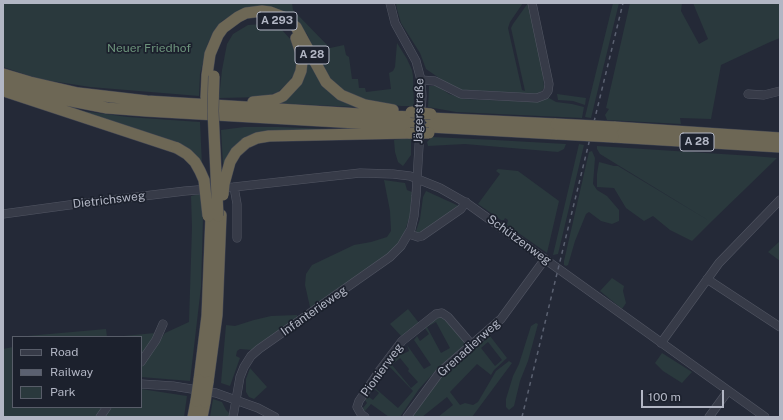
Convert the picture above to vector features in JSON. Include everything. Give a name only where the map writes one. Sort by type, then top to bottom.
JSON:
[{"type":"highway","name":"A 28","points":[[210,75],[210,54],[214,43],[223,28],[233,19],[246,13],[262,11],[270,12],[283,17],[296,27],[326,82],[341,95],[365,105],[410,122],[432,122],[466,134],[480,130],[557,129]]},
{"type":"highway","name":"A 293","points":[[219,106],[231,102],[265,101],[283,96],[297,81],[301,71],[302,62],[296,36],[277,21],[265,18],[243,21],[230,29],[225,35],[216,55],[210,75],[213,112],[214,216],[219,258]]},
{"type":"highway","name":"A 293","points":[[3,74],[52,88],[99,96],[410,122]]},
{"type":"highway","points":[[3,84],[46,96],[107,108],[410,122]]},
{"type":"highway","name":"A 28","points":[[3,91],[176,148],[187,154],[195,162],[204,180],[214,216]]},
{"type":"highway","name":"A 28","points":[[204,381],[210,236],[214,216],[228,168],[236,152],[246,143],[257,138],[410,122],[780,138]]},
{"type":"highway","name":"A 28","points":[[614,132],[780,147]]},
{"type":"highway","name":"A 28","points":[[202,417],[201,401],[217,315],[219,258]]},
{"type":"highway","name":"A 28","points":[[193,417],[201,401]]},
{"type":"street","name":"Jägerstraße","points":[[390,3],[395,23],[416,61],[421,80],[422,96],[416,178]]},
{"type":"street","points":[[421,80],[427,79],[435,81],[454,91],[468,95],[537,98],[543,96],[547,93],[549,84],[532,3]]},
{"type":"street","points":[[748,94],[764,95],[780,91]]},
{"type":"street","name":"Schützenweg","points":[[215,189],[360,172],[393,174],[416,178],[440,188],[466,202],[765,417]]},
{"type":"street","name":"Infanterieweg","points":[[233,417],[242,372],[247,362],[255,352],[390,257],[402,246],[409,234],[414,216],[416,178]]},
{"type":"street","points":[[234,187],[237,204],[237,238]]},
{"type":"street","name":"Dietrichsweg","points":[[3,214],[66,205],[185,191],[215,189]]},
{"type":"street","points":[[662,343],[719,263],[780,200]]},
{"type":"street","points":[[409,234],[418,238],[422,236],[461,209],[466,202]]},
{"type":"street","name":"Grenadierweg","points":[[407,417],[440,372],[501,319],[546,259]]},
{"type":"street","points":[[707,278],[780,327]]},
{"type":"street","name":"Pionierweg","points":[[365,417],[361,414],[357,407],[359,401],[380,370],[402,341],[436,314],[442,313],[448,316],[472,345]]},
{"type":"street","points":[[142,361],[156,340],[163,324]]},
{"type":"street","points":[[142,384],[173,386],[216,393],[262,410],[274,417]]},
{"type":"street","points":[[709,417],[728,391]]},
{"type":"street","points":[[100,417],[107,408]]},
{"type":"green space","name":"Neuer Friedhof","points":[[3,3],[292,3],[293,10],[330,48],[344,45],[346,55],[349,57],[352,79],[358,79],[359,88],[365,88],[366,92],[391,89],[389,73],[393,71],[395,67],[397,43],[412,70],[414,106],[401,106],[371,102],[341,91],[326,74],[307,34],[295,20],[239,11],[222,21],[208,43],[200,74],[199,96],[90,87],[39,79],[3,67]]},
{"type":"green space","points":[[396,3],[523,3],[510,22],[508,28],[522,90],[525,91],[511,28],[528,3],[543,71],[544,88],[537,94],[462,90],[445,82],[426,69],[420,53],[401,23]]},
{"type":"green space","points":[[613,3],[619,3],[591,118],[585,117]]},
{"type":"green space","points":[[630,3],[682,3],[681,11],[699,44],[708,39],[693,3],[780,3],[780,38],[721,65],[711,119],[680,118],[681,124],[607,120],[605,115],[609,109],[606,108]]},
{"type":"green space","points":[[268,24],[282,30],[292,41],[297,56],[296,71],[288,83],[278,92],[264,97],[219,98],[227,44],[233,34],[248,25]]},
{"type":"green space","points":[[305,53],[316,73],[356,106],[355,107],[275,103],[286,97]]},
{"type":"green space","points":[[429,86],[437,86],[449,94],[465,99],[536,102],[549,98],[556,102],[584,107],[582,118],[456,112],[428,107]]},
{"type":"green space","points":[[557,94],[586,98],[585,105],[573,101],[558,100]]},
{"type":"green space","points":[[67,109],[128,117],[200,122],[202,165],[191,150],[153,134]]},
{"type":"green space","points":[[244,127],[376,131],[241,140],[234,146],[226,163],[223,164],[221,130]]},
{"type":"green space","points":[[432,137],[566,144],[564,149],[558,152],[465,144],[428,146],[427,142]]},
{"type":"green space","points":[[411,139],[411,155],[403,166],[398,162],[394,140]]},
{"type":"green space","points":[[579,144],[584,145],[558,254],[553,255]]},
{"type":"green space","points":[[597,146],[777,158],[711,222],[600,154]]},
{"type":"green space","points":[[592,151],[595,158],[593,184],[597,190],[607,196],[619,210],[619,221],[612,224],[601,221],[589,212],[586,214],[575,241],[568,265],[566,266],[564,265],[564,261],[589,152]]},
{"type":"green space","points":[[599,162],[618,166],[711,222],[692,241],[670,230],[653,216],[644,221],[626,208],[614,188],[597,187]]},
{"type":"green space","points":[[498,169],[518,171],[559,201],[547,253],[507,225],[508,220],[505,218],[504,220],[501,220],[478,204],[500,174],[496,171]]},
{"type":"green space","points":[[384,180],[405,183],[407,190],[412,192],[410,215],[404,234],[388,254],[312,308],[310,307],[305,285],[306,274],[312,265],[354,245],[387,237],[391,231],[390,211]]},
{"type":"green space","points":[[426,191],[459,206],[421,235],[415,234],[420,219],[423,197]]},
{"type":"green space","points":[[200,194],[203,219],[201,287],[190,381],[142,377],[142,364],[165,333],[189,322],[192,227],[191,196]]},
{"type":"green space","points":[[780,241],[780,261],[768,252]]},
{"type":"green space","points":[[612,278],[624,286],[623,291],[626,303],[622,309],[600,291]]},
{"type":"green space","points":[[408,309],[419,323],[402,337],[390,324]]},
{"type":"green space","points":[[297,315],[297,318],[252,350],[240,349],[237,351],[236,356],[240,358],[230,386],[221,383],[226,325],[235,326],[271,316]]},
{"type":"green space","points":[[438,316],[444,317],[465,341],[465,345],[439,367],[419,389],[400,417],[389,417],[371,404],[365,411],[362,409],[367,403],[363,397],[365,394],[373,400],[379,393],[373,388],[375,388],[398,408],[413,391],[387,364],[399,348],[403,354],[409,351],[407,345],[424,369],[431,365],[414,340],[417,336],[420,341],[429,334],[424,327]],"holes":[[[436,322],[450,348],[441,353],[427,327]],[[400,358],[409,369],[408,371],[418,382],[411,388],[392,365]]]},
{"type":"green space","points":[[536,323],[538,324],[528,361],[520,381],[514,406],[509,410],[506,407],[506,399],[513,376],[519,364],[531,326]]},
{"type":"green space","points":[[106,329],[107,336],[27,336]]},
{"type":"green space","points":[[155,333],[150,346],[142,358],[142,336],[124,336]]},
{"type":"green space","points":[[490,336],[507,358],[494,370],[491,375],[477,364],[450,392],[460,405],[465,403],[473,405],[478,402],[496,371],[509,361],[512,363],[472,417],[438,417],[453,405],[447,397],[422,417],[412,417],[441,377]],"holes":[[[488,342],[502,360],[495,366],[481,348]]]},
{"type":"green space","points":[[12,347],[12,408],[101,408],[95,417],[3,417],[3,349]]},
{"type":"green space","points":[[662,353],[692,372],[682,383],[663,371],[655,363]]},
{"type":"green space","points":[[250,368],[267,387],[254,399],[249,397],[246,392],[246,379]]},
{"type":"green space","points":[[142,389],[187,396],[184,417],[105,417],[111,408],[142,408]]},
{"type":"green space","points":[[213,399],[222,402],[229,413],[229,417],[210,417]]},
{"type":"railway","points":[[522,417],[623,3]]}]
